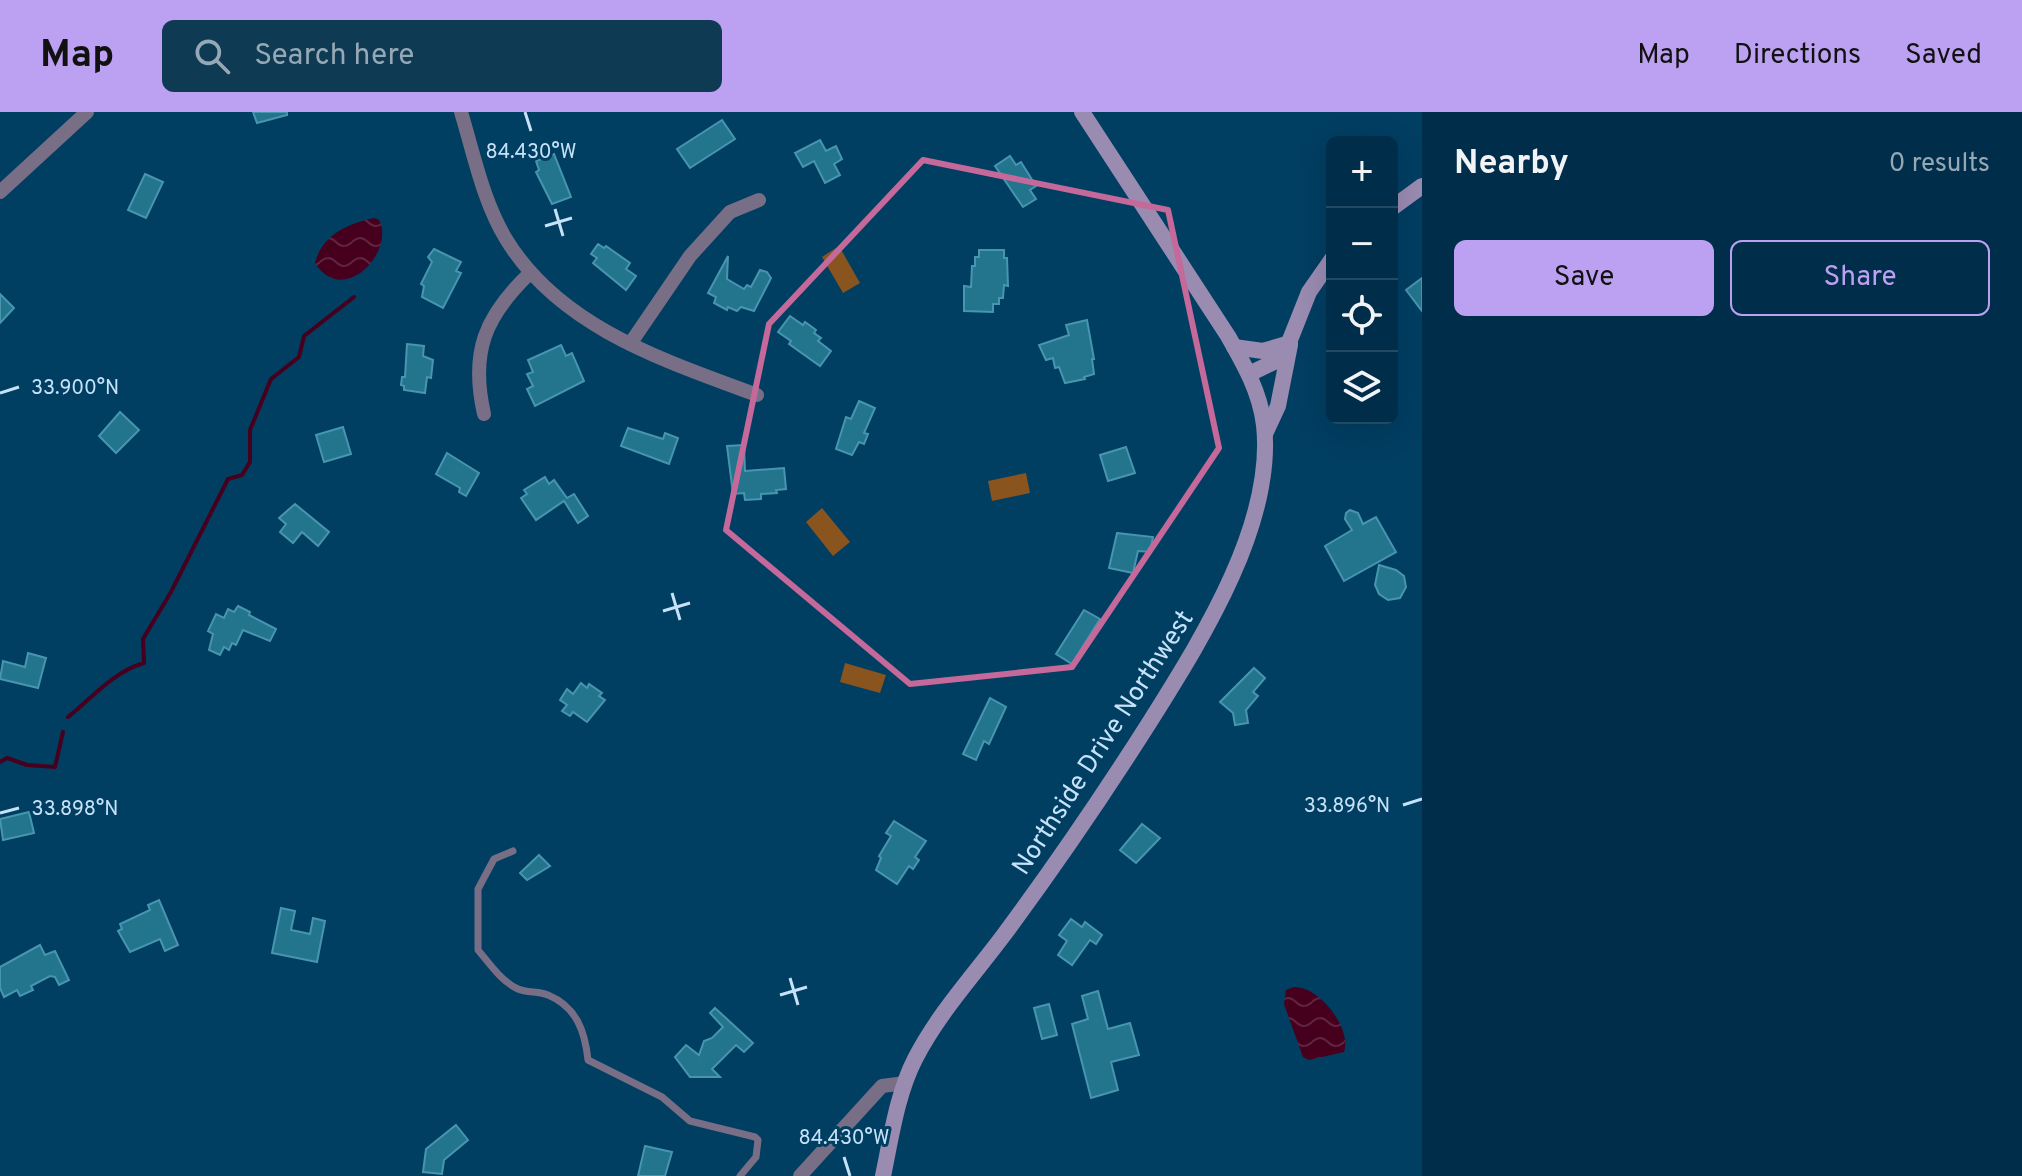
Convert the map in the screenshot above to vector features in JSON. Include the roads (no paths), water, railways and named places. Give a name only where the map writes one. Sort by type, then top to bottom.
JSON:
[{"type":"main road","name":"Northside Drive Northwest","points":[[883,1176],[905,1083],[917,1056],[943,1015],[1055,865],[1122,767],[1183,669],[1211,618],[1243,546],[1259,490],[1265,436],[1259,401],[1249,374],[1082,112]]},
{"type":"main road","points":[[1398,204],[1422,186]]},
{"type":"main road","points":[[1265,436],[1278,406],[1290,343],[1309,292],[1326,268]]},
{"type":"main road","points":[[1234,347],[1263,351],[1290,343]]},
{"type":"main road","points":[[1249,374],[1274,362],[1290,343]]},
{"type":"street","points":[[0,192],[87,112]]},
{"type":"street","points":[[461,112],[488,201],[506,239],[544,288],[630,344],[757,395]]},
{"type":"street","points":[[630,344],[690,256],[730,212],[759,200]]},
{"type":"street","points":[[484,414],[477,372],[483,344],[504,302],[530,273]]},
{"type":"street","points":[[800,1176],[882,1086],[905,1083]]},
{"type":"lane","points":[[513,851],[494,859],[478,889],[478,950],[504,981],[520,991],[548,994],[568,1009],[583,1027],[588,1060],[662,1097],[690,1121],[755,1137],[758,1140],[756,1157],[740,1176]]},
{"type":"water","points":[[374,218],[379,220],[382,233],[374,259],[352,277],[339,280],[326,275],[315,263],[323,245],[345,227]]},
{"type":"water","points":[[1294,987],[1313,993],[1331,1010],[1343,1032],[1344,1052],[1309,1060],[1303,1057],[1284,1004],[1286,990]]},
{"type":"waterway","points":[[68,717],[113,679],[144,663],[143,639],[171,592],[228,479],[242,475],[250,462],[250,430],[271,379],[299,357],[304,336],[354,297]]},
{"type":"waterway","points":[[0,762],[7,758],[27,765],[55,767],[63,732]]}]
